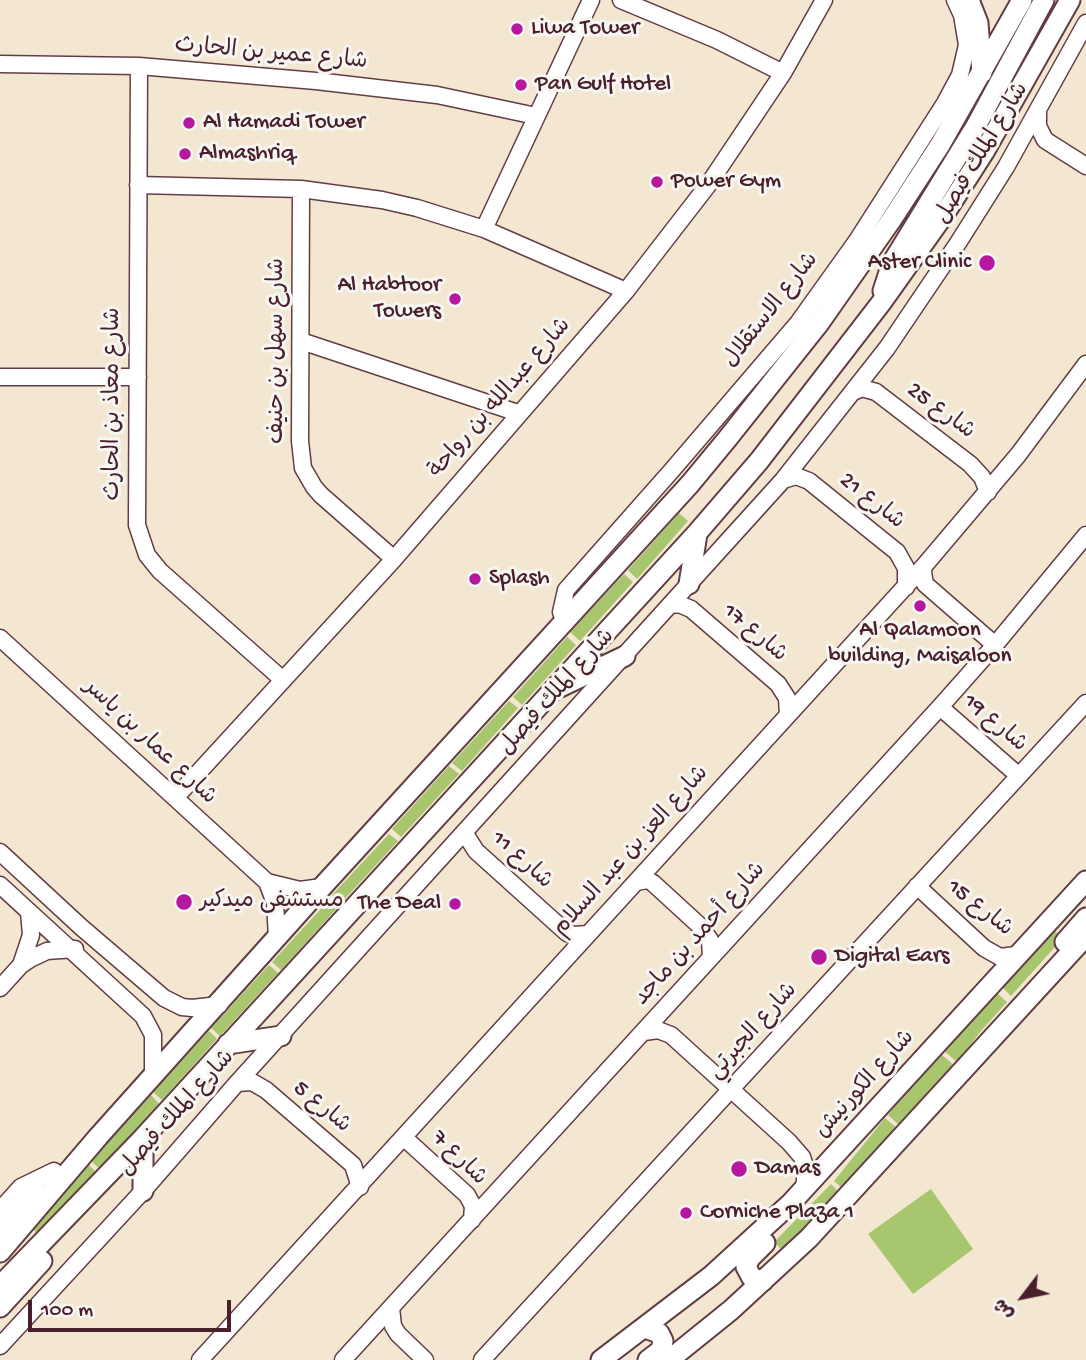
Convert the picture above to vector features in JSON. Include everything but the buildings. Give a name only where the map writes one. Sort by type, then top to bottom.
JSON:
[{"type":"main road","points":[[970,0],[978,23],[982,73]]},
{"type":"main road","name":"شارع الملك فيصل","points":[[0,1252],[98,1137],[219,1005],[277,937],[690,484],[803,344],[892,219],[940,145],[1021,0]]},
{"type":"main road","name":"شارع الملك فيصل","points":[[0,1286],[143,1138],[697,533],[766,452],[932,233],[984,152],[1055,3]]},
{"type":"main road","points":[[689,584],[697,533]]},
{"type":"main road","points":[[549,692],[625,656]]},
{"type":"main road","name":"شارع الكورنيش","points":[[601,1360],[711,1276],[796,1197],[1016,955],[1079,899],[1086,881]]},
{"type":"main road","points":[[1056,968],[1058,951],[1086,918]]},
{"type":"main road","points":[[669,1360],[763,1281],[847,1199],[1086,936]]},
{"type":"main road","points":[[228,1044],[281,1036]]},
{"type":"main road","points":[[0,1230],[80,1146],[98,1137]]},
{"type":"main road","points":[[143,1138],[143,1191]]},
{"type":"main road","points":[[0,1307],[91,1209],[101,1182]]},
{"type":"main road","points":[[763,1281],[755,1280],[749,1275],[747,1262],[786,1223],[796,1197]]},
{"type":"main road","points":[[645,1328],[655,1330],[663,1341],[661,1350],[648,1360]]},
{"type":"street","points":[[484,229],[591,0]]},
{"type":"street","points":[[621,0],[717,40],[783,72]]},
{"type":"street","name":"شارع عبدالله بن رواحة","points":[[175,798],[394,559],[626,291],[687,214],[783,72],[824,0]]},
{"type":"street","name":"شارع الاستقلال","points":[[565,623],[562,612],[566,590],[798,323],[871,220],[945,103],[960,75],[967,45],[962,15],[955,0]]},
{"type":"street","name":"شارع الملك فيصل","points":[[0,1346],[143,1191],[237,1083],[783,480],[853,392],[958,243],[1038,110],[1086,23]]},
{"type":"street","name":"شارع عمير بن الحارث","points":[[0,64],[139,66],[316,80],[425,93],[536,116]]},
{"type":"street","name":"شارع معاذ بن الحارث","points":[[139,66],[137,525],[147,555],[160,571],[283,680]]},
{"type":"street","points":[[1038,110],[1038,125],[1045,139],[1086,166]]},
{"type":"street","points":[[138,185],[301,189],[382,200],[484,229],[626,291]]},
{"type":"street","name":"شارع سهل بن حنيف","points":[[301,189],[300,455],[303,468],[321,495],[394,559]]},
{"type":"street","points":[[301,341],[518,413]]},
{"type":"street","name":"شارع العز بن عبد السلام","points":[[200,1360],[925,566],[1018,456],[1086,364]]},
{"type":"street","points":[[0,377],[138,377]]},
{"type":"street","name":"شارع 25","points":[[853,392],[862,388],[876,392],[970,464],[982,477],[988,492]]},
{"type":"street","name":"شارع 21","points":[[783,480],[796,476],[809,481],[897,552],[906,568],[906,587]]},
{"type":"street","name":"شارع أحمد بن ماجد","points":[[344,1360],[940,707],[1086,535]]},
{"type":"street","points":[[925,566],[923,572],[926,584],[995,645]]},
{"type":"street","name":"شارع 17","points":[[671,605],[679,604],[691,610],[778,684],[788,698],[788,715]]},
{"type":"street","name":"شارع عمار بن ياسر","points":[[0,638],[267,882],[300,890],[322,887]]},
{"type":"street","name":"شارع الجبرتي","points":[[482,1360],[1086,703]]},
{"type":"street","name":"شارع 19","points":[[940,707],[1019,776]]},
{"type":"street","name":"شارع 11","points":[[464,832],[476,851],[567,933],[581,936],[588,934]]},
{"type":"street","points":[[0,852],[164,998],[182,1007],[219,1005]]},
{"type":"street","points":[[0,867],[29,893],[46,894]]},
{"type":"street","points":[[636,882],[648,880],[653,883],[701,927],[710,940],[711,957]]},
{"type":"street","points":[[267,882],[275,904],[277,937]]},
{"type":"street","points":[[0,885],[143,1016],[153,1035],[153,1077]]},
{"type":"street","name":"شارع 15","points":[[917,886],[984,948],[1000,957],[1016,955]]},
{"type":"street","points":[[21,965],[31,935],[29,912]]},
{"type":"street","points":[[0,988],[21,965],[47,951],[70,949],[83,951],[94,957],[138,995],[143,994],[145,989],[140,978]]},
{"type":"street","points":[[644,1032],[658,1030],[671,1034],[789,1142],[802,1157],[806,1174],[796,1197]]},
{"type":"street","name":"شارع 5","points":[[237,1083],[246,1081],[259,1085],[353,1166],[360,1187]]},
{"type":"street","name":"شارع 7","points":[[399,1142],[405,1140],[410,1143],[467,1195],[473,1206],[472,1220]]},
{"type":"street","points":[[0,1210],[21,1188],[54,1171]]},
{"type":"street","points":[[391,1308],[393,1326],[398,1334],[425,1360]]},
{"type":"green space","points":[[679,513],[688,521],[637,579],[628,570]]},
{"type":"green space","points":[[624,574],[633,582],[580,641],[570,632]]},
{"type":"green space","points":[[567,637],[576,645],[522,705],[513,697]]},
{"type":"green space","points":[[509,701],[518,708],[462,771],[452,763]]},
{"type":"green space","points":[[449,766],[459,774],[401,837],[392,829]]},
{"type":"green space","points":[[389,834],[398,841],[341,903],[332,895]]},
{"type":"green space","points":[[329,900],[338,907],[281,970],[272,962]]},
{"type":"green space","points":[[1054,930],[1063,938],[1011,996],[1002,987]]},
{"type":"green space","points":[[269,965],[278,973],[220,1036],[211,1028]]},
{"type":"green space","points":[[997,993],[1007,1002],[957,1062],[944,1051]]},
{"type":"green space","points":[[209,1031],[217,1039],[162,1100],[153,1092]]},
{"type":"green space","points":[[942,1055],[955,1066],[900,1126],[888,1115],[908,1089]]},
{"type":"green space","points":[[151,1095],[159,1104],[100,1169],[91,1161]]},
{"type":"green space","points":[[885,1118],[898,1129],[843,1189],[834,1181]]},
{"type":"green space","points":[[88,1164],[97,1173],[39,1234],[32,1229]]},
{"type":"green space","points":[[831,1184],[840,1193],[782,1250],[774,1242]]},
{"type":"green space","points":[[931,1189],[973,1249],[913,1294],[868,1234]]},
{"type":"place","name":"Liwa Tower","points":[[517,29]]},
{"type":"place","name":"Pan Gulf Hotel","points":[[521,85]]},
{"type":"place","name":"Al Hamadi Tower","points":[[189,123]]},
{"type":"place","name":"Almashriq","points":[[185,154]]},
{"type":"place","name":"Power Gym","points":[[657,182]]},
{"type":"place","name":"Aster Clinic","points":[[987,263]]},
{"type":"place","name":"Al Habtoor Towers","points":[[455,299]]},
{"type":"place","name":"Splash","points":[[475,579]]},
{"type":"place","name":"Al Qalamoon building, Maisaloon","points":[[920,606]]},
{"type":"place","name":"مستشفى ميدكير","points":[[184,902]]},
{"type":"place","name":"The Deal","points":[[455,904]]},
{"type":"place","name":"Digital Ears","points":[[819,957]]},
{"type":"place","name":"Damas","points":[[739,1169]]},
{"type":"place","name":"Corniche Plaza 1","points":[[686,1213]]}]
